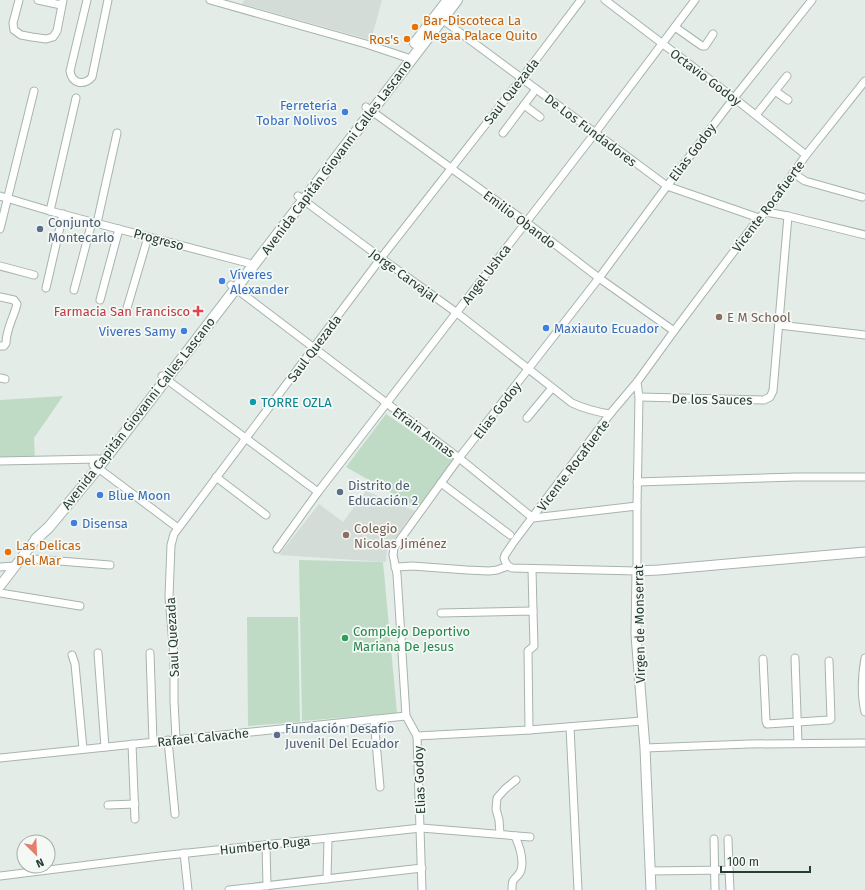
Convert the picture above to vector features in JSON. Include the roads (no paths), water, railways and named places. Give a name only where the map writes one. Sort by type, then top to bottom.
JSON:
[{"type":"main road","points":[[233,287],[248,263],[301,198],[439,17],[448,0]]},
{"type":"main road","points":[[439,17],[457,0]]},
{"type":"main road","name":"Avenida Capitán Giovanni Calles Lascano","points":[[36,539],[44,524],[98,463],[301,198]]},
{"type":"street","points":[[19,0],[13,24],[14,30],[21,35],[46,39],[53,37],[57,31],[62,3],[38,0]]},
{"type":"street","points":[[87,0],[70,71],[74,80],[82,83],[92,77],[108,0]]},
{"type":"street","points":[[210,0],[366,44],[408,58]]},
{"type":"street","name":"Saul Quezada","points":[[176,740],[174,657],[169,597],[169,563],[174,534],[381,258],[581,0]]},
{"type":"street","name":"Octavio Godoy","points":[[605,0],[806,155]]},
{"type":"street","name":"Angel Ushca","points":[[277,548],[318,492],[595,133],[695,0]]},
{"type":"street","name":"Elias Godoy","points":[[422,890],[417,736],[406,716],[397,574],[393,555],[394,548],[459,458],[529,370],[599,278],[666,186],[812,0]]},
{"type":"street","name":"De Los Fundadores","points":[[439,17],[666,186],[759,218]]},
{"type":"street","points":[[675,27],[702,46],[705,46],[713,34]]},
{"type":"street","points":[[756,115],[787,76]]},
{"type":"street","name":"Vicente Rocafuerte","points":[[508,566],[504,558],[513,543],[610,414],[637,382],[759,218],[766,212],[806,155],[865,81]]},
{"type":"street","points":[[503,133],[536,89]]},
{"type":"street","points":[[0,229],[34,91]]},
{"type":"street","points":[[775,91],[788,100]]},
{"type":"street","points":[[50,211],[76,98]]},
{"type":"street","points":[[524,105],[540,117]]},
{"type":"street","name":"Emilio Obando","points":[[369,109],[526,222],[599,278],[674,331]]},
{"type":"street","points":[[74,290],[95,223],[117,133]]},
{"type":"street","points":[[793,173],[805,181],[862,197]]},
{"type":"street","name":"Progreso","points":[[0,196],[50,211],[248,263]]},
{"type":"street","name":"Jorge Carvajal","points":[[301,198],[457,313],[572,403],[580,407],[610,414]]},
{"type":"street","points":[[766,212],[865,235]]},
{"type":"street","points":[[46,288],[63,214]]},
{"type":"street","name":"De los Sauces","points":[[639,397],[764,400],[772,394],[788,216]]},
{"type":"street","points":[[100,300],[119,229]]},
{"type":"street","points":[[127,308],[148,237]]},
{"type":"street","points":[[0,266],[34,275]]},
{"type":"street","name":"Efrain Armas","points":[[233,287],[459,458],[533,518]]},
{"type":"street","points":[[0,297],[14,300],[17,306],[10,323],[6,343],[4,346],[0,346]]},
{"type":"street","points":[[779,325],[865,335]]},
{"type":"street","points":[[164,377],[318,492]]},
{"type":"street","name":"Virgen de Monserrat","points":[[637,382],[639,397],[636,506],[636,635],[645,748],[651,890]]},
{"type":"street","points":[[527,418],[552,388]]},
{"type":"street","points":[[0,461],[98,463],[178,528]]},
{"type":"street","points":[[216,477],[266,515]]},
{"type":"street","points":[[637,482],[796,477],[865,478]]},
{"type":"street","points":[[441,483],[510,535]]},
{"type":"street","points":[[533,518],[636,506]]},
{"type":"street","name":"Avenida Capitán Giovanni Calles Lascano","points":[[0,586],[36,539]]},
{"type":"street","points":[[395,567],[412,566],[489,571],[508,566],[512,568],[532,569],[637,571],[865,552]]},
{"type":"street","points":[[21,558],[110,565]]},
{"type":"street","points":[[0,567],[15,566]]},
{"type":"street","points":[[529,730],[528,651],[534,646],[532,569]]},
{"type":"street","points":[[0,593],[80,606]]},
{"type":"street","points":[[441,612],[533,611]]},
{"type":"street","points":[[98,653],[105,747]]},
{"type":"street","points":[[150,653],[153,742]]},
{"type":"street","points":[[72,655],[75,664],[84,749]]},
{"type":"street","points":[[795,658],[798,743]]},
{"type":"street","points":[[865,658],[863,672],[865,712]]},
{"type":"street","points":[[763,659],[767,724],[831,719],[830,661]]},
{"type":"street","name":"Rafael Calvache","points":[[0,758],[406,716]]},
{"type":"street","points":[[374,719],[380,787]]},
{"type":"street","points":[[417,736],[529,730],[642,721]]},
{"type":"street","points":[[570,727],[578,890]]},
{"type":"street","points":[[168,740],[175,814]]},
{"type":"street","points":[[645,748],[865,742]]},
{"type":"street","points":[[132,744],[135,819]]},
{"type":"street","points":[[500,834],[499,820],[496,809],[497,798],[516,780]]},
{"type":"street","points":[[108,805],[135,804]]},
{"type":"street","name":"Humberto Puga","points":[[0,876],[184,853],[421,828],[530,837]]},
{"type":"street","points":[[512,890],[512,883],[521,872],[522,865],[520,845],[515,836]]},
{"type":"street","points":[[327,879],[328,839]]},
{"type":"street","points":[[714,839],[715,890]]},
{"type":"street","points":[[728,839],[730,890]]},
{"type":"street","points":[[266,845],[267,886]]},
{"type":"street","points":[[184,853],[188,890]]},
{"type":"street","points":[[229,890],[422,868]]},
{"type":"street","points":[[650,871],[729,870]]},
{"type":"place","name":"Bar-Discoteca La Megaa Palace Quito","points":[[415,27]]},
{"type":"place","name":"Ros's","points":[[407,39]]},
{"type":"place","name":"Ferretería Tobar Nolivos","points":[[345,112]]},
{"type":"place","name":"Conjunto Montecarlo","points":[[40,229]]},
{"type":"place","name":"Víveres Alexander","points":[[222,281]]},
{"type":"place","name":"Farmacia San Francisco","points":[[198,311]]},
{"type":"place","name":"E M School","points":[[719,317]]},
{"type":"place","name":"Maxiauto Ecuador","points":[[546,328]]},
{"type":"place","name":"Viveres Samy","points":[[184,331]]},
{"type":"place","name":"TORRE OZLA","points":[[253,402]]},
{"type":"place","name":"Distrito de Educación 2","points":[[340,492]]},
{"type":"place","name":"Blue Moon","points":[[100,495]]},
{"type":"place","name":"Disensa","points":[[74,523]]},
{"type":"place","name":"Colegio Nicolas Jiménez","points":[[346,535]]},
{"type":"place","name":"Las Delicas Del Mar","points":[[8,552]]},
{"type":"place","name":"Complejo Deportivo Mariana De Jesus","points":[[345,638]]},
{"type":"place","name":"Fundación Desafío Juvenil Del Ecuador","points":[[277,735]]}]
